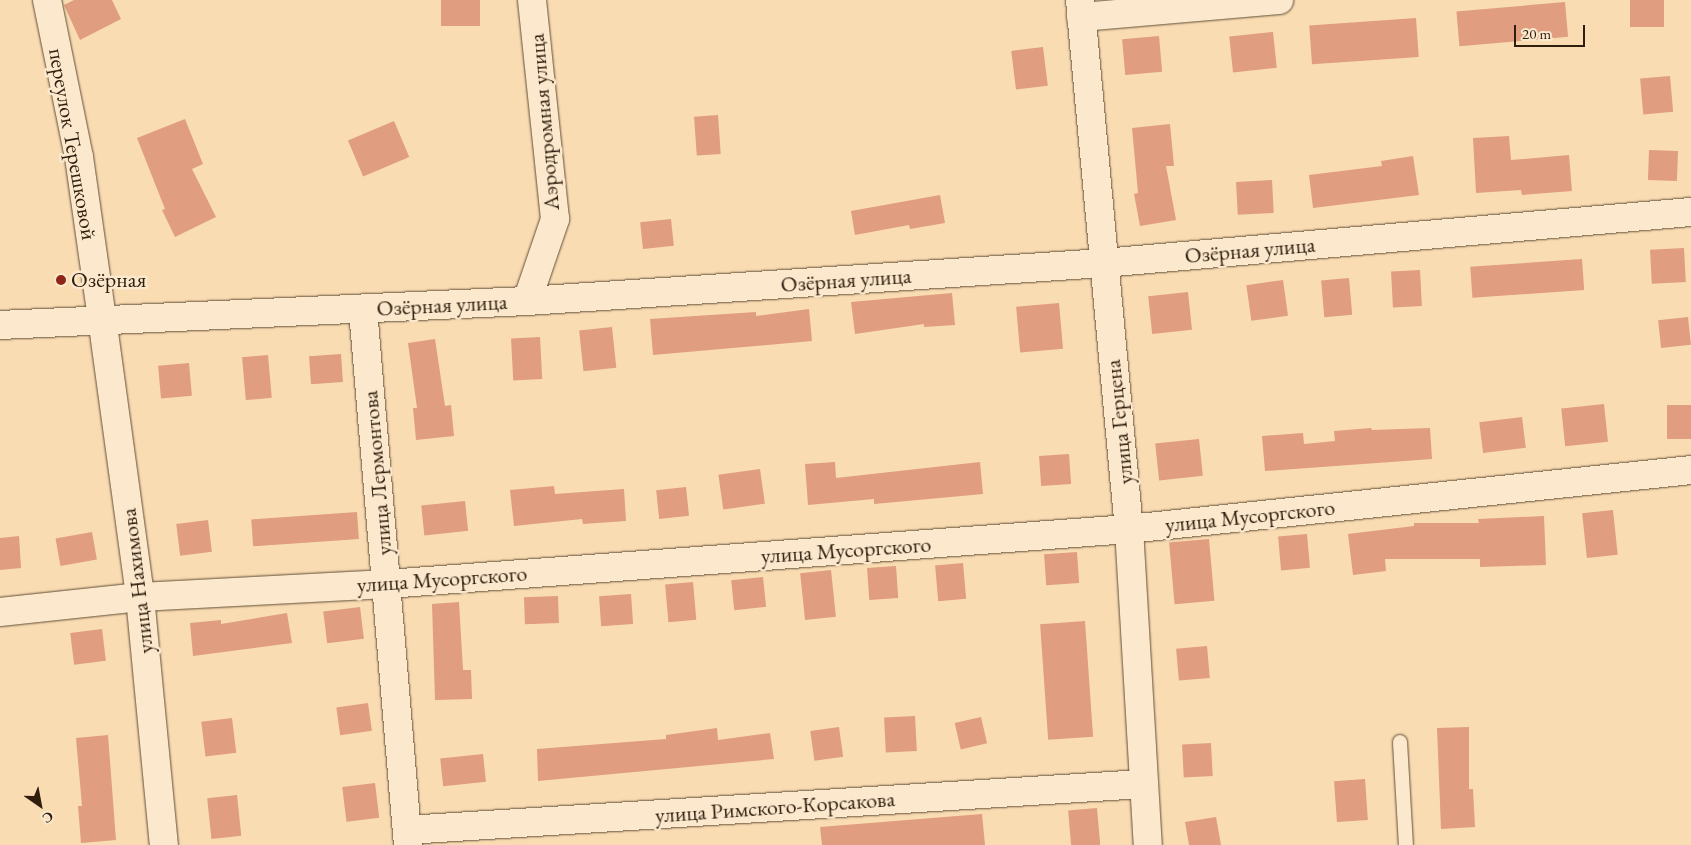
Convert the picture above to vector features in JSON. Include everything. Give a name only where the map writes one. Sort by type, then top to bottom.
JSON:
[{"type":"street","name":"переулок Терешковой","points":[[46,0],[79,157],[102,318]]},
{"type":"street","name":"Аэродромная улица","points":[[527,301],[555,219],[532,0]]},
{"type":"street","points":[[1081,9],[1278,0]]},
{"type":"street","name":"улица Герцена","points":[[1081,9],[1129,529],[1148,845]]},
{"type":"street","name":"Озёрная улица","points":[[0,325],[102,318],[363,310],[527,301],[1103,263],[1691,212]]},
{"type":"street","name":"улица Лермонтова","points":[[363,310],[407,837]]},
{"type":"street","name":"улица Нахимова","points":[[102,318],[140,597],[164,845]]},
{"type":"street","name":"улица Мусоргского","points":[[0,612],[140,597],[387,584],[1129,529],[1691,470]]},
{"type":"street","name":"улица Римского-Корсакова","points":[[407,837],[1143,784]]},
{"type":"lane","points":[[1400,742],[1406,845]]},
{"type":"building","points":[[74,0],[112,0],[121,19],[80,40],[64,5]]},
{"type":"building","points":[[441,0],[480,0],[480,26],[441,26]]},
{"type":"building","points":[[1630,0],[1664,0],[1664,27],[1630,27]]},
{"type":"building","points":[[1565,2],[1568,37],[1459,46],[1456,11]]},
{"type":"building","points":[[1416,18],[1419,57],[1312,64],[1309,25]]},
{"type":"building","points":[[1273,32],[1277,68],[1233,72],[1229,37]]},
{"type":"building","points":[[1159,36],[1162,72],[1125,75],[1122,39]]},
{"type":"building","points":[[1043,47],[1048,86],[1016,90],[1011,51]]},
{"type":"building","points":[[1670,76],[1673,112],[1643,114],[1640,79]]},
{"type":"building","points":[[718,115],[721,154],[697,156],[694,117]]},
{"type":"building","points":[[185,119],[203,164],[192,169],[216,217],[175,237],[162,210],[165,209],[137,138]]},
{"type":"building","points":[[394,121],[409,157],[363,176],[348,141]]},
{"type":"building","points":[[1170,124],[1174,166],[1166,166],[1176,220],[1140,226],[1134,194],[1138,193],[1132,128]]},
{"type":"building","points":[[1509,136],[1511,160],[1569,155],[1572,191],[1522,195],[1521,190],[1476,193],[1473,138]]},
{"type":"building","points":[[1649,150],[1678,151],[1677,181],[1648,180]]},
{"type":"building","points":[[1413,156],[1419,195],[1313,208],[1309,175],[1382,166],[1381,161]]},
{"type":"building","points":[[1272,180],[1274,213],[1238,215],[1236,182]]},
{"type":"building","points":[[940,195],[945,223],[910,229],[909,225],[855,235],[851,211]]},
{"type":"building","points":[[671,219],[674,246],[643,249],[640,222]]},
{"type":"building","points":[[1684,248],[1686,282],[1652,284],[1650,250]]},
{"type":"building","points":[[1582,259],[1584,290],[1472,298],[1470,267]]},
{"type":"building","points":[[1420,270],[1422,306],[1393,307],[1391,272]]},
{"type":"building","points":[[1349,278],[1352,315],[1324,317],[1321,280]]},
{"type":"building","points":[[1283,280],[1288,316],[1251,321],[1246,285]]},
{"type":"building","points":[[1188,292],[1192,330],[1152,334],[1148,296]]},
{"type":"building","points":[[952,293],[955,325],[924,327],[924,324],[855,334],[851,302]]},
{"type":"building","points":[[1059,303],[1063,349],[1020,353],[1016,307]]},
{"type":"building","points":[[809,309],[812,341],[653,355],[650,319],[756,312],[756,316]]},
{"type":"building","points":[[1688,317],[1691,345],[1661,348],[1658,320]]},
{"type":"building","points":[[612,327],[616,368],[583,371],[579,330]]},
{"type":"building","points":[[540,337],[542,379],[513,380],[511,339]]},
{"type":"building","points":[[435,339],[445,406],[451,405],[454,436],[416,440],[413,408],[417,408],[408,343]]},
{"type":"building","points":[[341,354],[343,382],[311,384],[309,356]]},
{"type":"building","points":[[268,355],[272,398],[246,400],[242,357]]},
{"type":"building","points":[[189,363],[192,396],[161,399],[158,366]]},
{"type":"building","points":[[1604,404],[1608,442],[1565,446],[1561,408]]},
{"type":"building","points":[[1667,405],[1691,405],[1691,439],[1667,439]]},
{"type":"building","points":[[1522,417],[1526,448],[1483,453],[1479,422]]},
{"type":"building","points":[[1371,428],[1372,430],[1430,428],[1432,459],[1265,471],[1262,436],[1303,433],[1304,444],[1335,441],[1334,431]]},
{"type":"building","points":[[1199,439],[1203,476],[1159,480],[1155,444]]},
{"type":"building","points":[[1069,454],[1071,484],[1041,486],[1039,456]]},
{"type":"building","points":[[835,462],[836,478],[980,462],[983,494],[874,504],[874,499],[808,505],[805,464]]},
{"type":"building","points":[[760,469],[765,504],[723,510],[718,475]]},
{"type":"building","points":[[554,486],[555,494],[624,489],[626,521],[583,524],[582,519],[514,526],[510,490]]},
{"type":"building","points":[[686,487],[689,516],[659,519],[656,490]]},
{"type":"building","points":[[465,501],[468,531],[424,535],[421,506]]},
{"type":"building","points":[[1613,510],[1618,555],[1587,558],[1582,513]]},
{"type":"building","points":[[357,512],[359,539],[253,546],[251,519]]},
{"type":"building","points":[[1544,516],[1546,565],[1480,567],[1480,559],[1385,559],[1386,571],[1353,575],[1348,534],[1414,526],[1414,523],[1479,523],[1478,519]]},
{"type":"building","points":[[208,520],[212,552],[180,556],[176,524]]},
{"type":"building","points":[[92,532],[97,560],[60,566],[56,538]]},
{"type":"building","points":[[1307,534],[1310,568],[1281,570],[1278,537]]},
{"type":"building","points":[[19,536],[21,568],[0,570],[0,538]]},
{"type":"building","points":[[1209,539],[1214,601],[1175,604],[1169,542]]},
{"type":"building","points":[[1077,552],[1079,583],[1046,585],[1044,554]]},
{"type":"building","points":[[963,563],[966,599],[938,601],[935,565]]},
{"type":"building","points":[[896,566],[898,598],[869,600],[867,568]]},
{"type":"building","points":[[831,570],[836,617],[805,620],[800,573]]},
{"type":"building","points":[[763,577],[766,607],[734,610],[731,580]]},
{"type":"building","points":[[693,582],[696,620],[668,622],[665,584]]},
{"type":"building","points":[[631,594],[633,624],[601,626],[599,596]]},
{"type":"building","points":[[558,596],[559,623],[525,624],[524,597]]},
{"type":"building","points":[[459,602],[463,670],[471,670],[472,699],[435,700],[432,604]]},
{"type":"building","points":[[360,607],[364,639],[327,643],[323,612]]},
{"type":"building","points":[[287,613],[292,643],[193,656],[190,623],[221,620],[221,624]]},
{"type":"building","points":[[1085,621],[1093,737],[1048,740],[1040,624]]},
{"type":"building","points":[[102,629],[106,661],[74,665],[70,633]]},
{"type":"building","points":[[1207,646],[1210,678],[1179,681],[1176,649]]},
{"type":"building","points":[[368,703],[372,731],[340,735],[336,707]]},
{"type":"building","points":[[915,716],[917,751],[886,753],[884,718]]},
{"type":"building","points":[[981,717],[987,743],[961,749],[955,723]]},
{"type":"building","points":[[232,718],[236,753],[205,757],[201,722]]},
{"type":"building","points":[[839,727],[843,757],[814,761],[810,731]]},
{"type":"building","points":[[1469,727],[1469,789],[1473,789],[1475,827],[1441,829],[1437,728]]},
{"type":"building","points":[[717,728],[718,740],[770,733],[774,759],[538,781],[537,749],[666,739],[666,735]]},
{"type":"building","points":[[108,735],[116,840],[81,843],[78,806],[82,806],[76,738]]},
{"type":"building","points":[[1211,743],[1213,776],[1184,777],[1182,745]]},
{"type":"building","points":[[483,754],[486,782],[443,786],[440,758]]},
{"type":"building","points":[[1365,779],[1368,820],[1337,822],[1334,781]]},
{"type":"building","points":[[375,783],[379,818],[347,822],[342,787]]},
{"type":"building","points":[[237,795],[241,836],[211,839],[207,798]]},
{"type":"building","points":[[1097,808],[1100,845],[1071,845],[1068,811]]},
{"type":"building","points":[[982,814],[985,845],[822,845],[820,827]]},
{"type":"building","points":[[1216,817],[1221,845],[1189,845],[1185,822]]},
{"type":"place","name":"Озёрная","points":[[61,280]]}]
